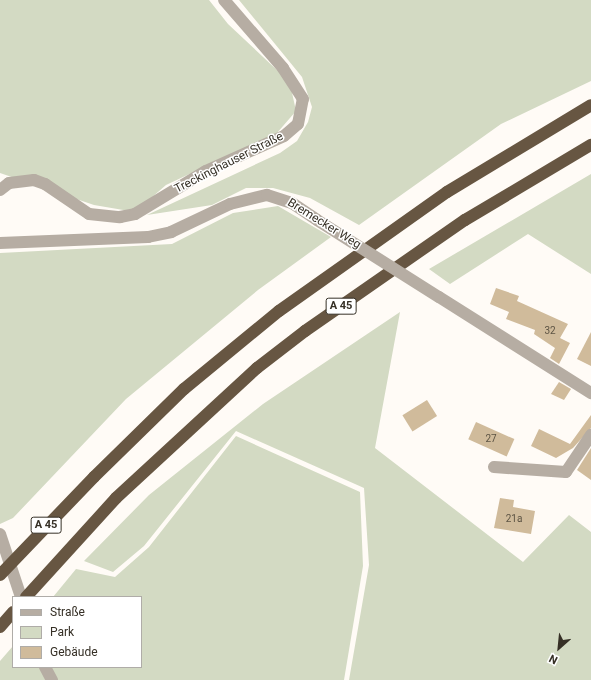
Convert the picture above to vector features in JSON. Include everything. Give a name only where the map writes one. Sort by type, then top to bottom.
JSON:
[{"type":"highway","name":"A 45","points":[[0,575],[94,476],[184,389],[279,311],[447,192],[591,105]]},
{"type":"highway","name":"A 45","points":[[27,596],[116,498],[257,368],[305,331],[465,220],[591,145]]},
{"type":"highway","points":[[0,627],[12,613]]},
{"type":"street","name":"Treckinghauser Straße","points":[[0,190],[9,183],[34,180],[45,184],[89,214],[120,217],[135,214],[206,171],[284,136],[298,124],[303,99],[284,68],[224,0]]},
{"type":"street","name":"Bremecker Weg","points":[[0,243],[148,236],[171,232],[230,204],[267,195],[292,203],[591,393]]},
{"type":"street","points":[[494,467],[566,472],[591,436]]},
{"type":"street","points":[[0,534],[21,596]]},
{"type":"street","points":[[46,668],[52,680]]},
{"type":"green space","points":[[0,0],[209,0],[228,24],[279,72],[291,88],[296,111],[277,133],[166,185],[135,212],[94,205],[0,173]]},
{"type":"green space","points":[[239,0],[591,0],[591,81],[501,124],[359,225],[310,198],[273,188],[246,188],[212,205],[147,215],[280,153],[297,141],[308,122],[312,107],[302,77]]},
{"type":"green space","points":[[591,174],[591,274],[528,234],[450,284],[429,269]]},
{"type":"green space","points":[[278,206],[331,237],[258,290],[126,399],[13,518],[0,524],[0,253],[172,244],[233,213]]},
{"type":"green space","points":[[400,312],[375,448],[523,562],[569,515],[591,532],[591,680],[349,680],[369,565],[364,488],[236,431],[144,546],[113,572],[84,561],[149,495],[263,404]]},
{"type":"green space","points":[[236,436],[360,492],[363,566],[344,680],[0,680],[0,661],[12,647],[12,668],[142,668],[142,596],[54,596],[76,569],[115,577],[149,547]]},
{"type":"building","points":[[496,288],[519,296],[517,301],[568,324],[560,338],[570,343],[559,364],[550,358],[555,348],[534,334],[535,330],[506,319],[509,312],[490,304]]},
{"type":"building","points":[[591,332],[591,366],[577,359]]},
{"type":"building","points":[[559,382],[571,389],[564,400],[551,394]]},
{"type":"building","points":[[427,400],[437,416],[412,431],[402,415]]},
{"type":"building","points":[[591,415],[591,428],[573,448],[556,458],[531,446],[539,429],[570,444]]},
{"type":"building","points":[[476,422],[514,439],[507,456],[468,439]]},
{"type":"building","points":[[591,448],[591,480],[577,470]]},
{"type":"building","points":[[500,498],[514,500],[513,507],[535,511],[531,534],[494,528]]}]
